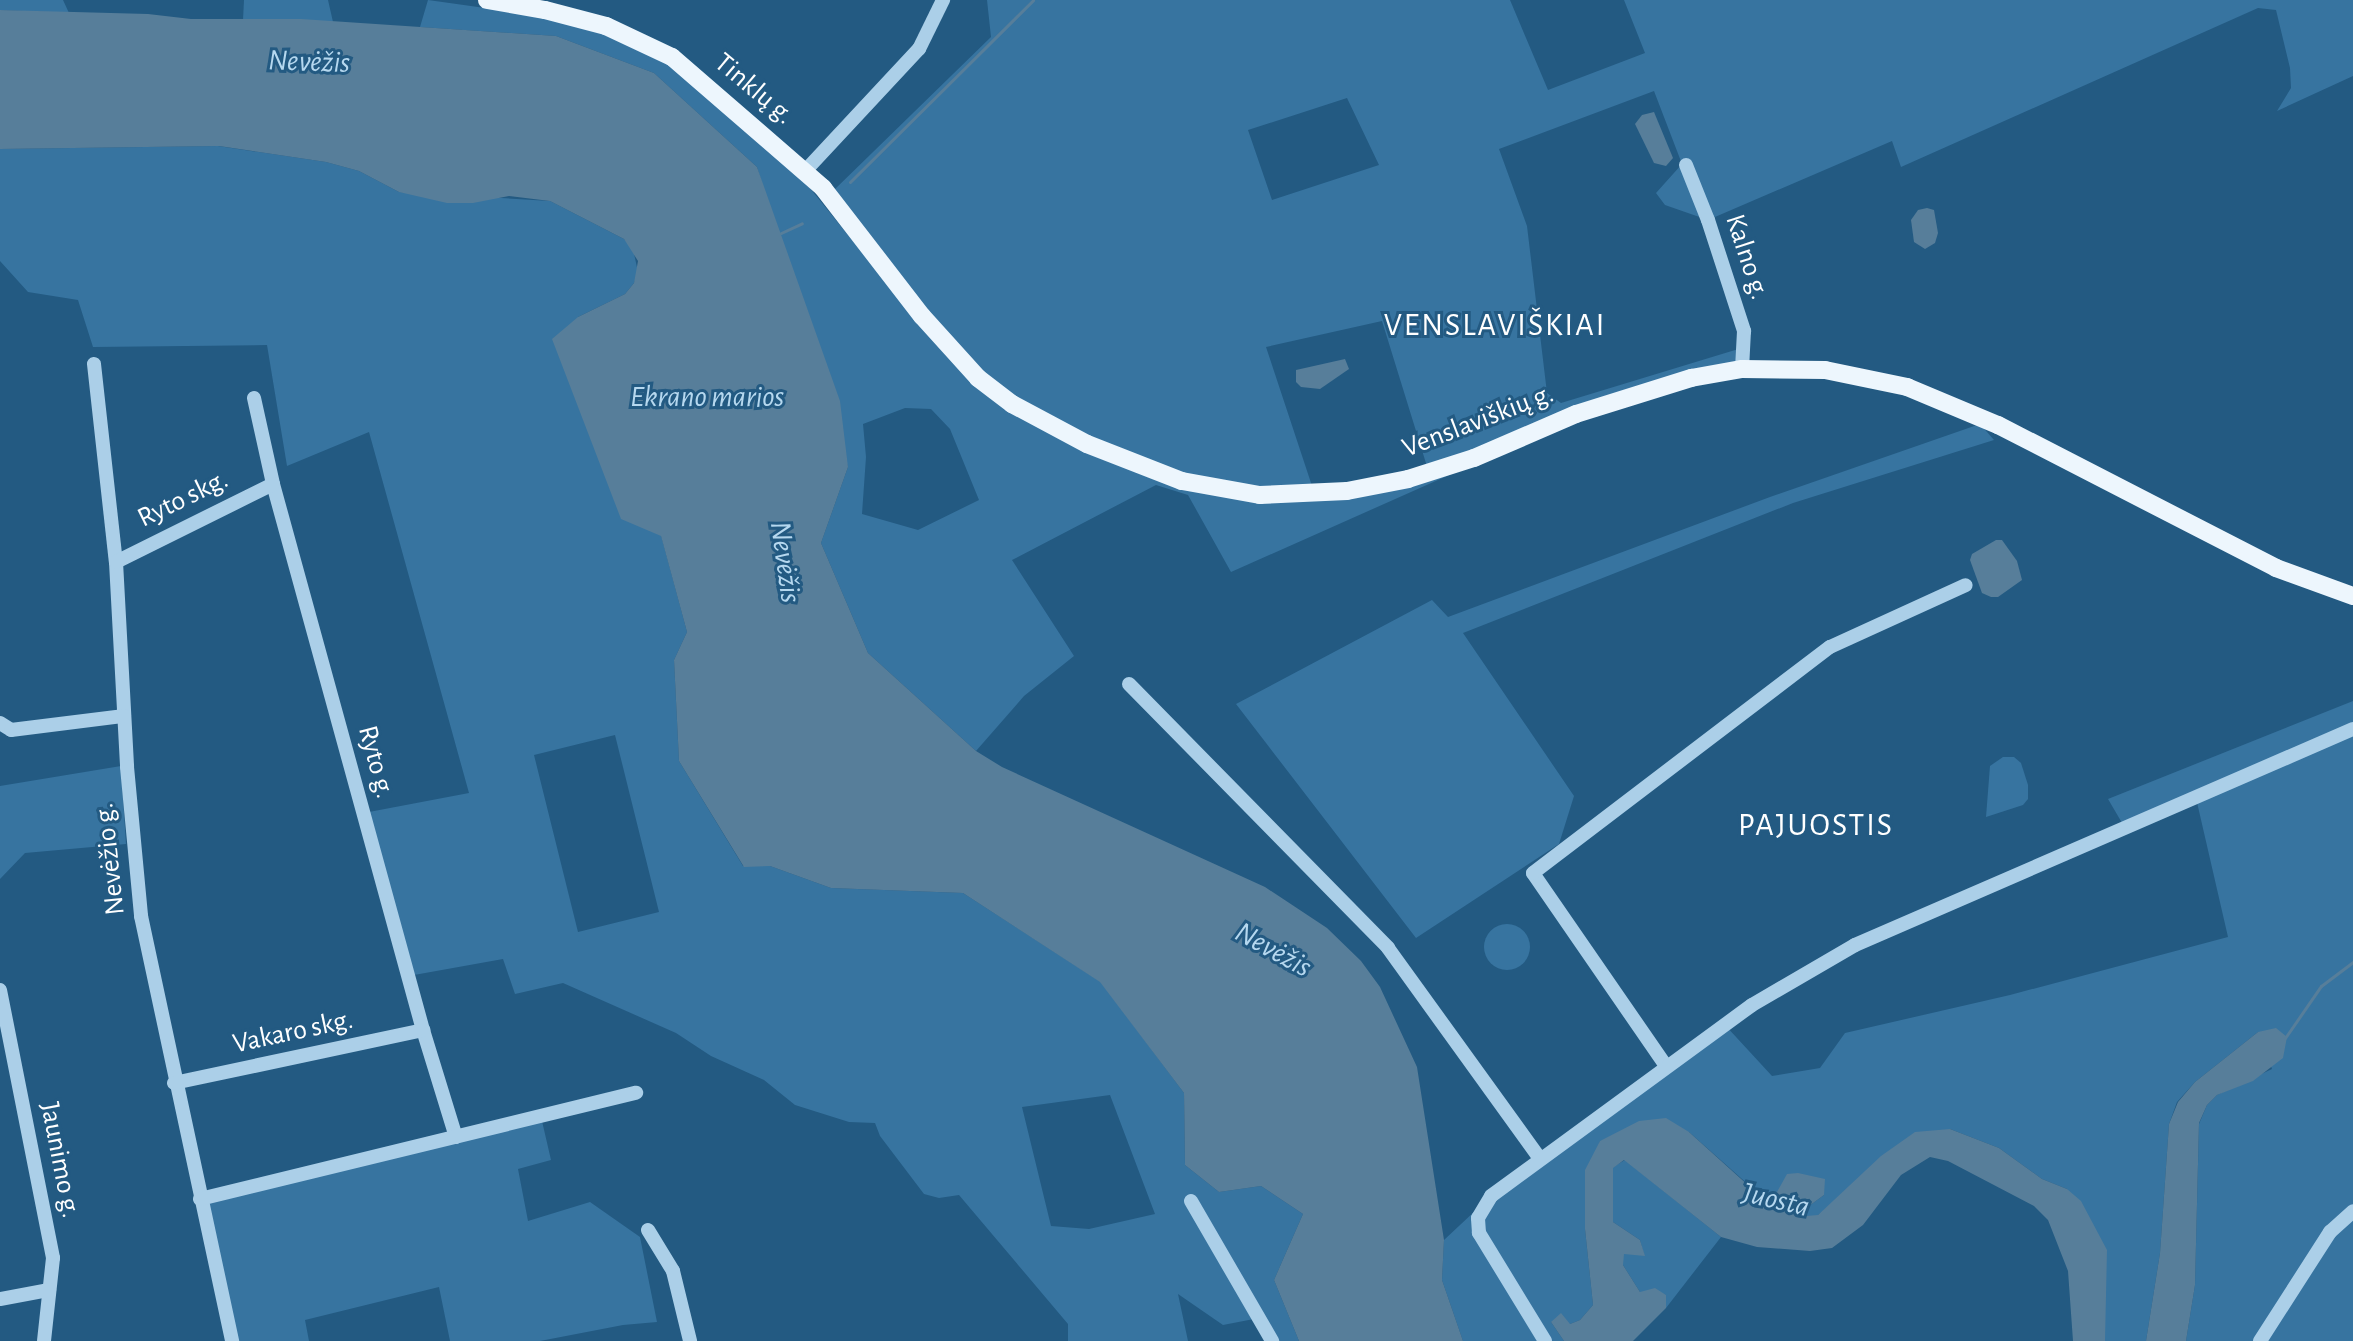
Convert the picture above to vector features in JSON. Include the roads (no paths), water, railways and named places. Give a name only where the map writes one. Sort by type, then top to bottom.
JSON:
[{"type":"main road","name":"Tinklų g.","points":[[488,0],[606,26],[650,44],[672,57],[806,170],[922,316]]},
{"type":"main road","name":"Venslaviškių g.","points":[[922,316],[956,358],[1012,404],[1129,462],[1182,481],[1260,495],[1347,491],[1408,479],[1474,458],[1576,414],[1649,390],[1742,369],[1796,368],[1872,377],[1907,387],[1998,425],[2276,568],[2353,596]]},
{"type":"street","points":[[806,170],[919,49],[943,0]]},
{"type":"street","name":"Kalno g.","points":[[1686,165],[1708,220],[1744,331],[1742,369]]},
{"type":"street","name":"Nevėžio g.","points":[[94,364],[116,562],[124,716],[139,902],[174,1083],[232,1341]]},
{"type":"street","name":"Ryto g.","points":[[254,398],[273,484],[423,1030],[456,1137]]},
{"type":"street","name":"Ryto skg.","points":[[116,562],[273,484]]},
{"type":"street","points":[[1666,1066],[1533,873],[1830,647],[1966,585]]},
{"type":"street","points":[[1129,684],[1388,948],[1540,1159]]},
{"type":"street","points":[[0,723],[11,730],[124,716]]},
{"type":"street","points":[[1545,1341],[1479,1233],[1478,1218],[1491,1196],[1752,1005],[1855,945],[2353,729]]},
{"type":"street","name":"Jaunimo g.","points":[[0,990],[53,1258],[44,1341]]},
{"type":"street","name":"Vakaro skg.","points":[[174,1083],[423,1030]]},
{"type":"street","points":[[200,1199],[636,1093]]},
{"type":"street","points":[[1191,1201],[1272,1341]]},
{"type":"street","points":[[2260,1341],[2330,1232],[2353,1211]]},
{"type":"street","points":[[648,1230],[673,1271],[690,1341]]},
{"type":"street","points":[[0,1299],[49,1290]]},
{"type":"water","name":"Ekrano marios","points":[[0,10],[148,14],[191,19],[301,19],[556,36],[654,73],[757,167],[840,401],[848,467],[821,543],[868,653],[976,751],[1002,767],[1265,887],[1327,928],[1361,961],[1380,987],[1417,1067],[1444,1240],[1442,1280],[1463,1341],[1299,1341],[1274,1280],[1303,1214],[1261,1186],[1219,1192],[1185,1165],[1184,1093],[1100,982],[963,893],[831,888],[770,866],[744,867],[679,761],[674,660],[687,632],[661,536],[621,519],[552,339],[578,317],[625,294],[634,283],[638,261],[624,239],[550,201],[509,196],[473,203],[447,203],[399,192],[359,171],[326,162],[219,146],[0,149]]},
{"type":"water","points":[[1654,112],[1673,158],[1666,166],[1654,163],[1635,124],[1642,115]]},
{"type":"water","points":[[1918,210],[1934,210],[1938,233],[1935,243],[1925,249],[1914,242],[1911,220]]},
{"type":"water","points":[[1345,359],[1349,369],[1320,389],[1301,387],[1296,382],[1296,370]]},
{"type":"water","points":[[1996,540],[2002,540],[2017,561],[2022,580],[1998,597],[1991,597],[1982,593],[1970,560],[1972,554]]},
{"type":"water","points":[[2276,1028],[2287,1037],[2283,1058],[2253,1081],[2217,1095],[2207,1105],[2199,1123],[2195,1285],[2186,1341],[2146,1341],[2160,1253],[2169,1124],[2178,1102],[2195,1082],[2258,1032]]},
{"type":"water","points":[[1666,1118],[1689,1132],[1750,1187],[1769,1196],[1777,1192],[1787,1174],[1798,1173],[1825,1179],[1824,1195],[1805,1209],[1806,1216],[1818,1215],[1881,1156],[1915,1132],[1950,1129],[1999,1148],[2042,1179],[2067,1189],[2081,1201],[2107,1250],[2105,1341],[2073,1341],[2068,1271],[2048,1220],[2034,1206],[1948,1161],[1930,1157],[1901,1175],[1863,1225],[1832,1248],[1810,1251],[1757,1247],[1721,1237],[1624,1160],[1613,1168],[1613,1222],[1640,1240],[1645,1256],[1624,1254],[1623,1265],[1640,1292],[1655,1288],[1666,1295],[1666,1308],[1633,1341],[1564,1341],[1551,1322],[1561,1313],[1570,1324],[1580,1320],[1593,1305],[1585,1229],[1585,1170],[1600,1141],[1639,1121]]},
{"type":"waterway","points":[[850,182],[1033,0]]},
{"type":"waterway","points":[[781,233],[802,223]]},
{"type":"waterway","name":"Juosta","points":[[2285,1038],[2321,986],[2353,962]]},
{"type":"district","name":"VENSLAVIŠKIAI","points":[[1495,325]]},
{"type":"district","name":"PAJUOSTIS","points":[[1816,825]]},
{"type":"water label","name":"Nevėžis","points":[[309,62]]},
{"type":"water label","name":"Nevėžis","points":[[785,562]]},
{"type":"water label","name":"Nevėžis","points":[[1273,950]]}]
